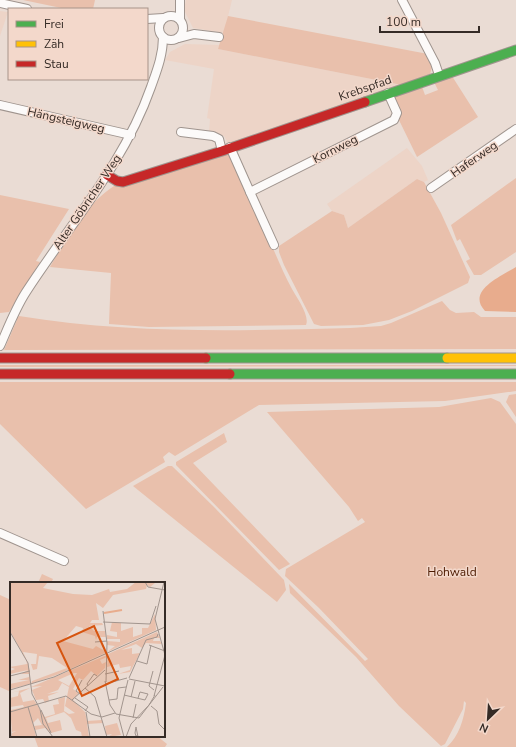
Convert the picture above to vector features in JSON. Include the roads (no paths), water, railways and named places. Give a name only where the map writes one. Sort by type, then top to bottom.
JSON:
[{"type":"main road","name":"Krebspfad","points":[[107,175],[116,182],[123,182],[226,149],[439,75],[516,50]]},
{"type":"main road","points":[[0,358],[516,358]]},
{"type":"main road","points":[[0,374],[516,374]]},
{"type":"street","points":[[402,0],[435,63],[439,75]]},
{"type":"street","points":[[0,3],[22,8]]},
{"type":"street","points":[[176,17],[180,3]]},
{"type":"street","points":[[148,19],[176,17]]},
{"type":"street","points":[[176,17],[184,27],[194,34]]},
{"type":"street","points":[[161,33],[159,24],[163,18]]},
{"type":"street","points":[[148,24],[161,33],[176,39],[194,34],[220,37]]},
{"type":"street","points":[[176,39],[182,34],[184,27]]},
{"type":"street","name":"Alter Göbricher Weg","points":[[161,33],[163,52]]},
{"type":"street","name":"Alter Göbricher Weg","points":[[0,346],[26,292],[107,175],[131,134],[146,100],[163,52],[176,39]]},
{"type":"street","name":"Kornweg","points":[[250,192],[394,120],[397,113],[388,93]]},
{"type":"street","name":"Hängsteigweg","points":[[0,105],[131,134]]},
{"type":"street","name":"Haferweg","points":[[431,188],[516,129]]},
{"type":"street","points":[[181,132],[213,136],[219,140],[226,149],[250,192],[274,245]]},
{"type":"street","points":[[0,533],[64,561]]},
{"type":"park label","name":"Hohwald","points":[[452,572]]}]
